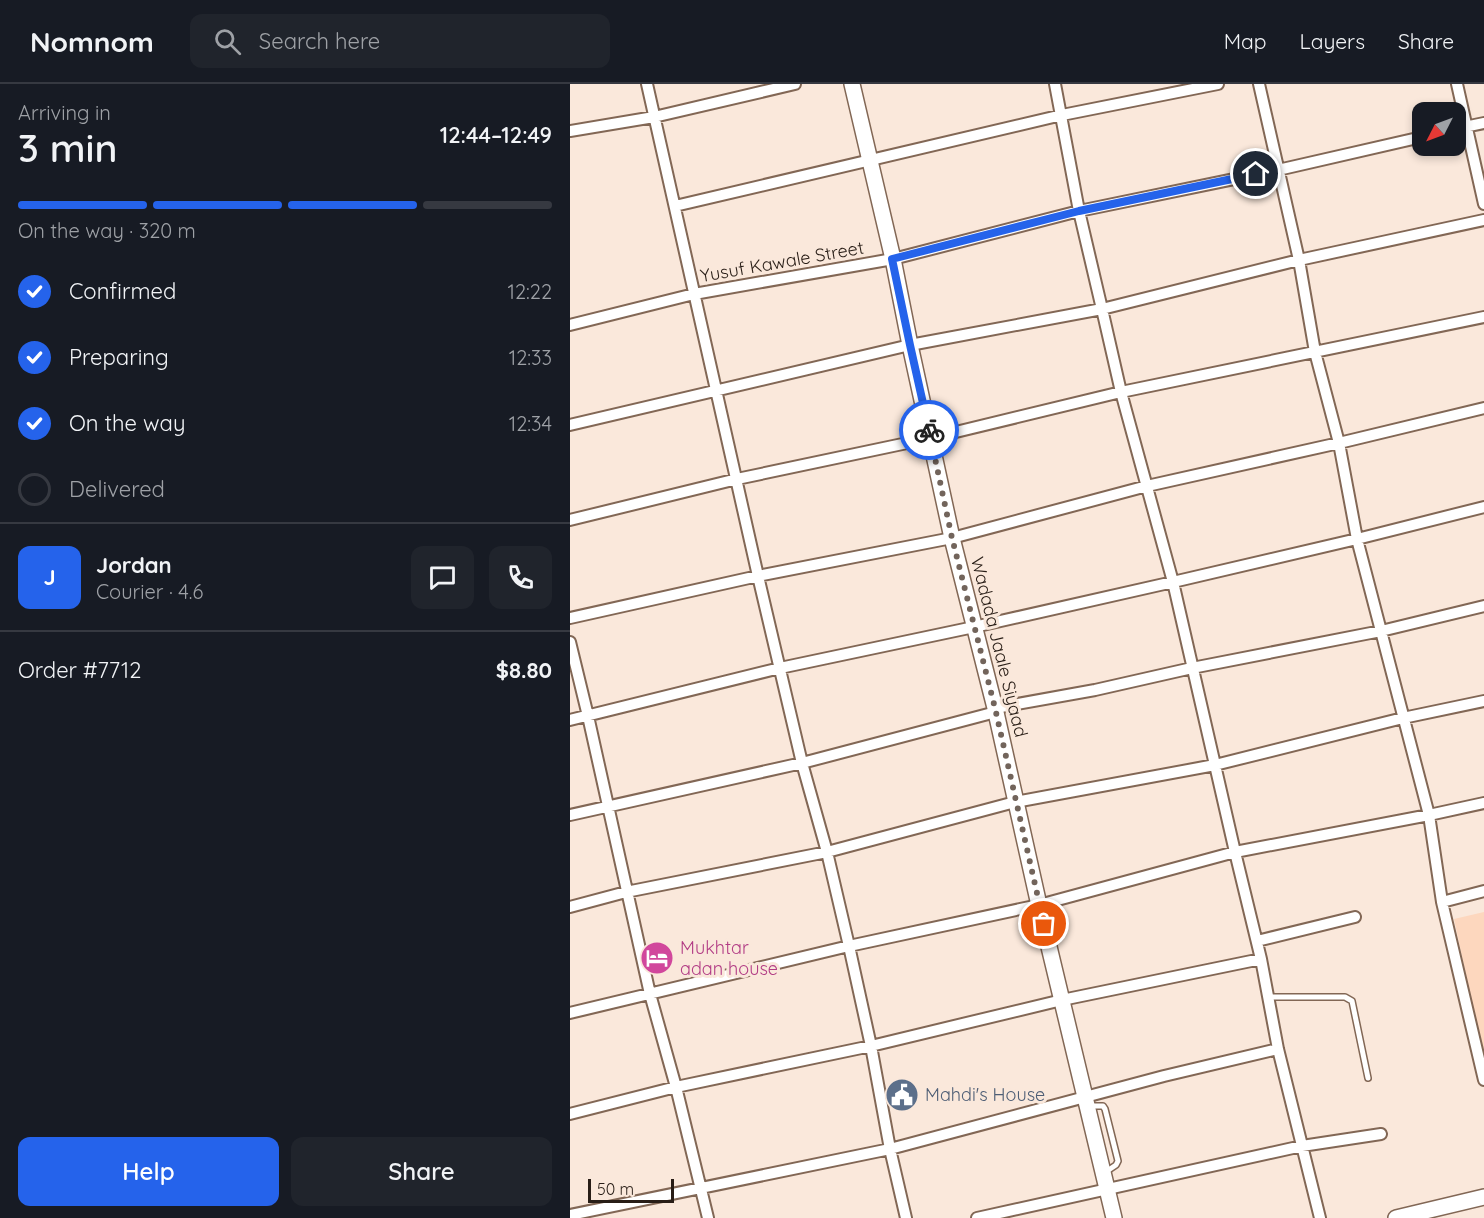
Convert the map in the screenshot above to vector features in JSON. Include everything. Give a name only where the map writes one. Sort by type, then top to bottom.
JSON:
[{"type":"main road","name":"Wadada Jaale Siyaad","points":[[852,84],[871,161],[952,538],[995,708],[1039,905],[1114,1218]]},
{"type":"main road","points":[[1396,1218],[1484,1197]]},
{"type":"street","points":[[647,84],[758,576],[802,763],[849,946],[906,1218]]},
{"type":"street","points":[[570,131],[654,117],[795,84]]},
{"type":"street","points":[[1055,84],[1079,211],[1121,392],[1173,582],[1257,941],[1278,1049],[1320,1218]]},
{"type":"street","points":[[675,206],[1062,116],[1218,84]]},
{"type":"street","points":[[1258,84],[1299,260],[1315,352],[1339,443],[1357,539],[1429,815],[1442,902],[1484,1080]]},
{"type":"street","points":[[1457,84],[1484,204]]},
{"type":"street","points":[[1467,127],[1484,123]]},
{"type":"street","name":"Yusuf Kawale Street","points":[[570,325],[694,294],[892,259],[1079,211],[1278,170],[1412,139]]},
{"type":"street","points":[[570,425],[910,345],[1102,309],[1299,260],[1484,220]]},
{"type":"street","points":[[570,520],[736,479],[931,438],[1121,392],[1484,317]]},
{"type":"street","points":[[570,618],[758,576],[952,538],[1147,486],[1484,408]]},
{"type":"street","points":[[570,720],[780,668],[1173,582],[1484,507]]},
{"type":"street","points":[[570,815],[802,763],[992,713],[995,708],[1095,690],[1192,668],[1381,631],[1484,606]]},
{"type":"street","points":[[570,642],[650,994],[676,1087],[708,1218]]},
{"type":"street","points":[[570,907],[626,892],[826,852],[1015,802],[1215,765],[1403,718],[1484,701]]},
{"type":"street","points":[[570,1013],[849,946],[1039,905],[1235,852],[1484,803]]},
{"type":"street","points":[[1442,902],[1484,891]]},
{"type":"street","points":[[1257,941],[1355,917]]},
{"type":"street","points":[[570,1114],[676,1087],[871,1046],[1062,1000],[1261,959]]},
{"type":"street","points":[[570,1215],[890,1149],[1086,1102],[1164,1076],[1278,1049]]},
{"type":"street","points":[[977,1218],[1302,1146],[1381,1134]]},
{"type":"lane","points":[[1268,997],[1345,996],[1352,1001],[1368,1077]]},
{"type":"shaded area","points":[[1484,912],[1484,1060],[1454,919]]},
{"type":"way so far","points":[[929,430],[952,538],[995,708],[1044,924]]},
{"type":"place","name":"Mukhtar adan house","points":[[657,958]]},
{"type":"place","name":"Mahdi's House","points":[[902,1095]]},
{"type":"route","points":[[929,430],[892,259],[1079,211],[1256,174]]}]
